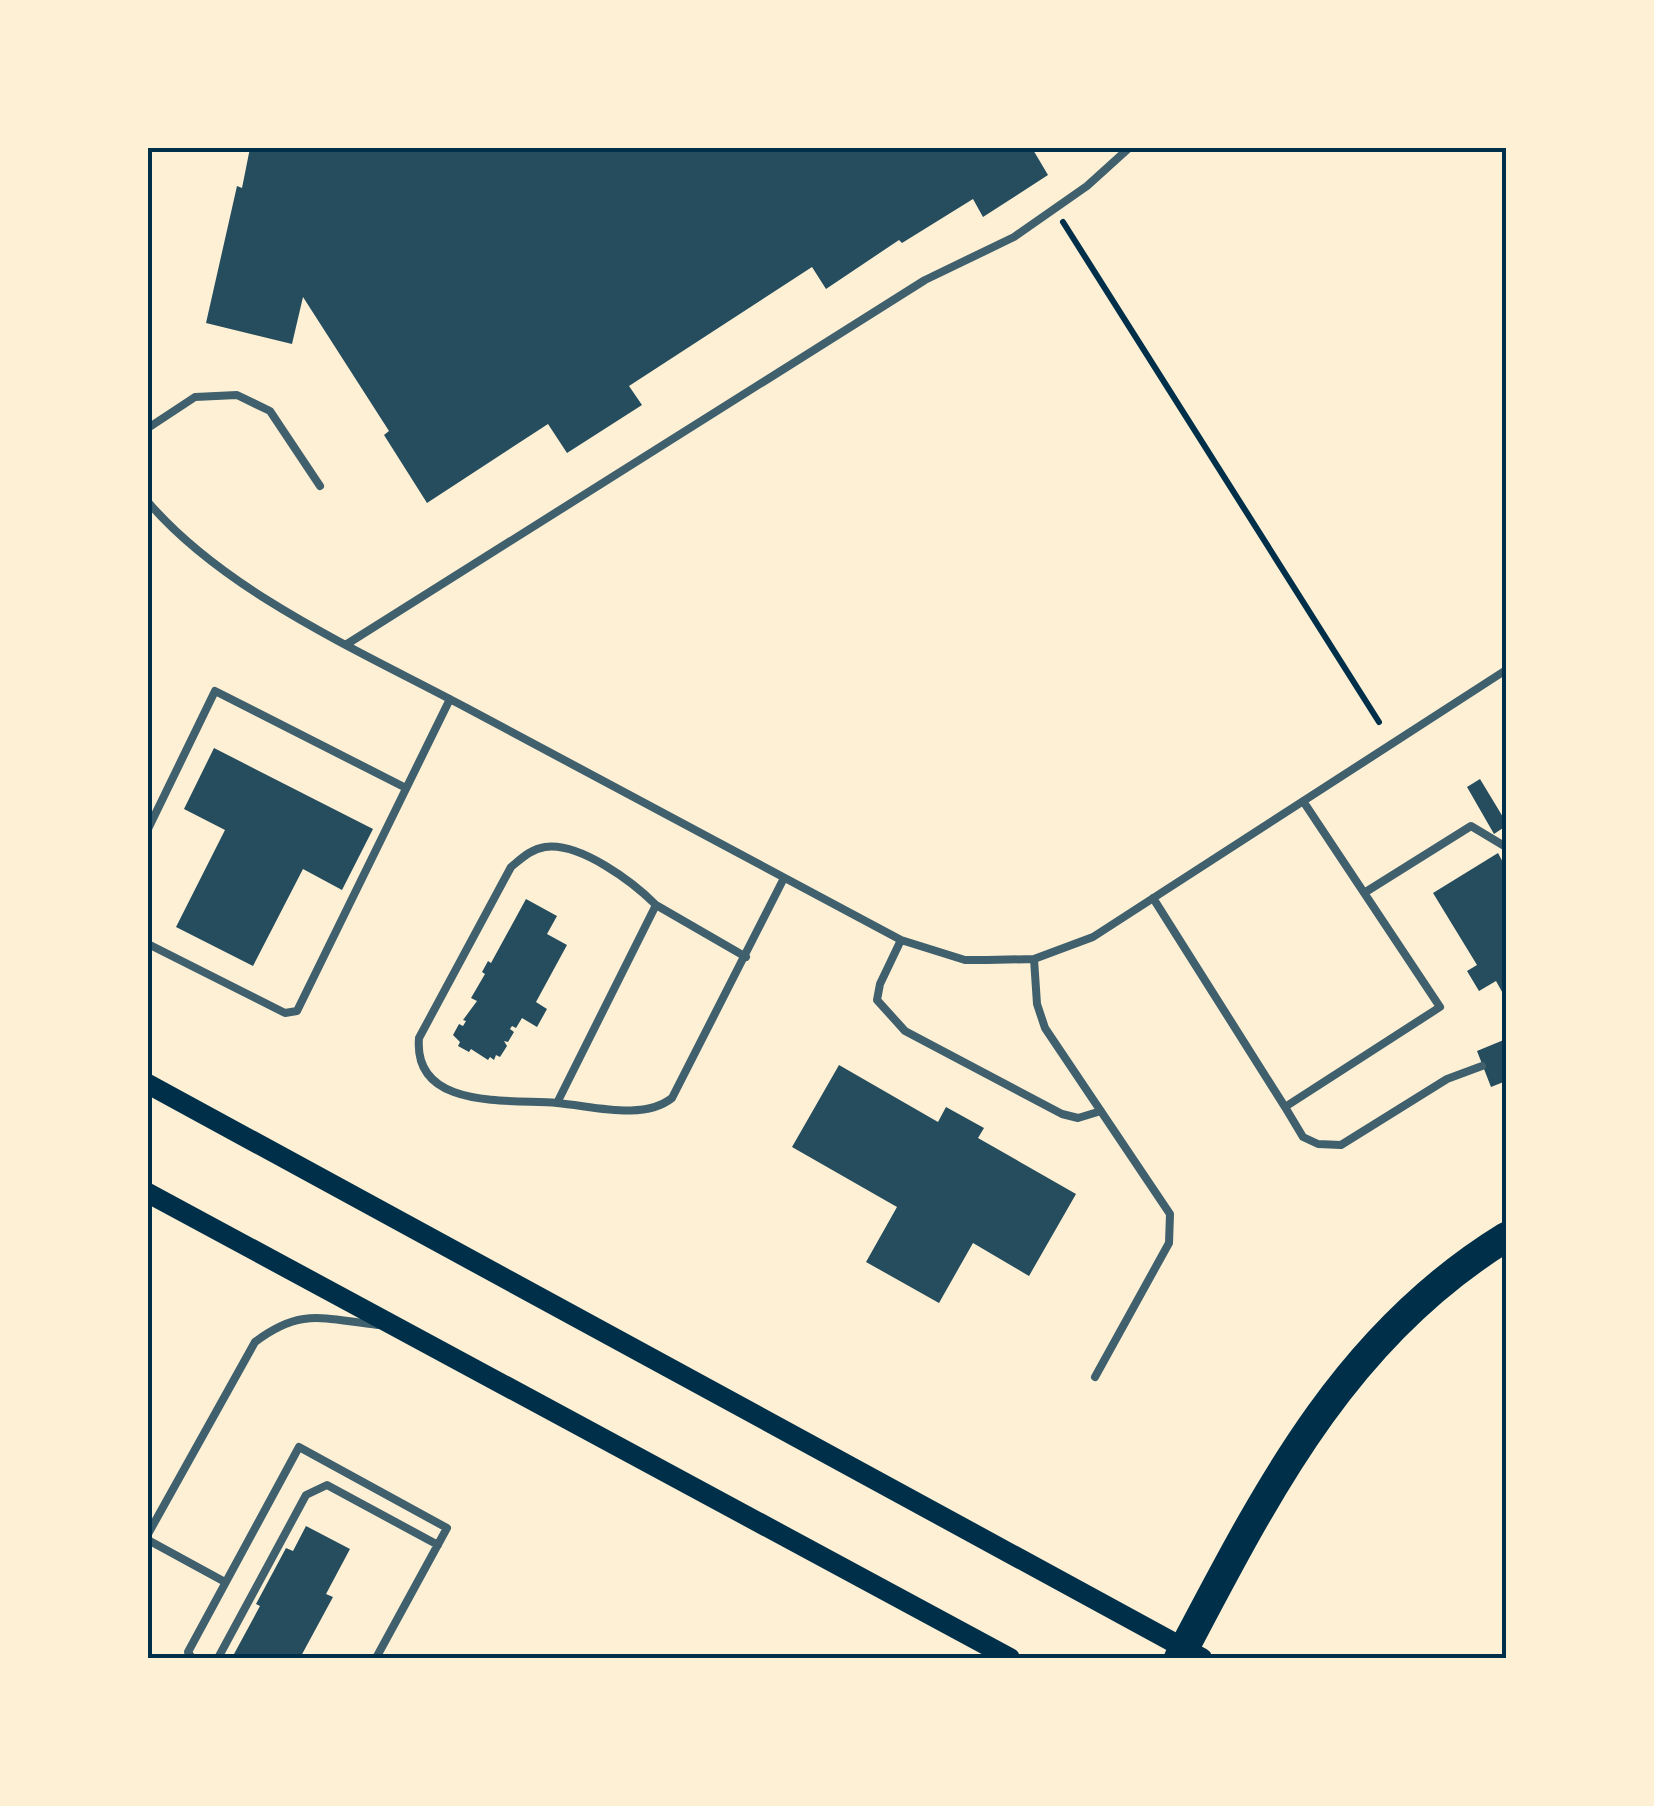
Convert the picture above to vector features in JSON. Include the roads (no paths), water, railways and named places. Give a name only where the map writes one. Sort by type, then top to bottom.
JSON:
[{"type":"highway","points":[[1188,1655],[1309,1427],[1352,1369],[1399,1318],[1452,1273],[1506,1237]]},
{"type":"main road","points":[[148,1084],[1188,1655]]},
{"type":"main road","points":[[148,1192],[1010,1658]]},
{"type":"lane","points":[[347,644],[925,280],[1014,237],[1087,186],[1129,148]]},
{"type":"lane","points":[[148,428],[196,398],[237,395],[270,411],[320,486]]},
{"type":"lane","points":[[148,502],[218,567],[347,644],[901,940],[965,960],[1034,959],[1093,937],[1506,670]]},
{"type":"lane","points":[[148,828],[215,690],[406,788]]},
{"type":"lane","points":[[148,944],[286,1013],[296,1012],[450,699]]},
{"type":"lane","points":[[1285,1107],[1440,1008],[1303,801]]},
{"type":"lane","points":[[1364,893],[1471,826],[1506,847]]},
{"type":"lane","points":[[746,957],[656,906],[636,884],[580,853],[560,846],[527,853],[511,867],[419,1038],[418,1056],[424,1074],[438,1087],[459,1095],[644,1110],[660,1108],[672,1098],[746,957],[784,878]]},
{"type":"lane","points":[[1153,898],[1303,1137],[1318,1144],[1341,1145],[1447,1080],[1482,1066]]},
{"type":"lane","points":[[558,1103],[656,906]]},
{"type":"lane","points":[[901,940],[880,984],[877,1000],[905,1031],[1062,1114],[1078,1118],[1100,1111]]},
{"type":"lane","points":[[1034,959],[1037,1004],[1045,1028],[1170,1214],[1169,1243],[1095,1376]]},
{"type":"lane","points":[[225,1582],[148,1537],[255,1342],[279,1324],[301,1317],[396,1327]]},
{"type":"lane","points":[[192,1658],[188,1652],[299,1447],[447,1528],[376,1658]]},
{"type":"lane","points":[[218,1658],[306,1494],[327,1485],[438,1545]]}]
